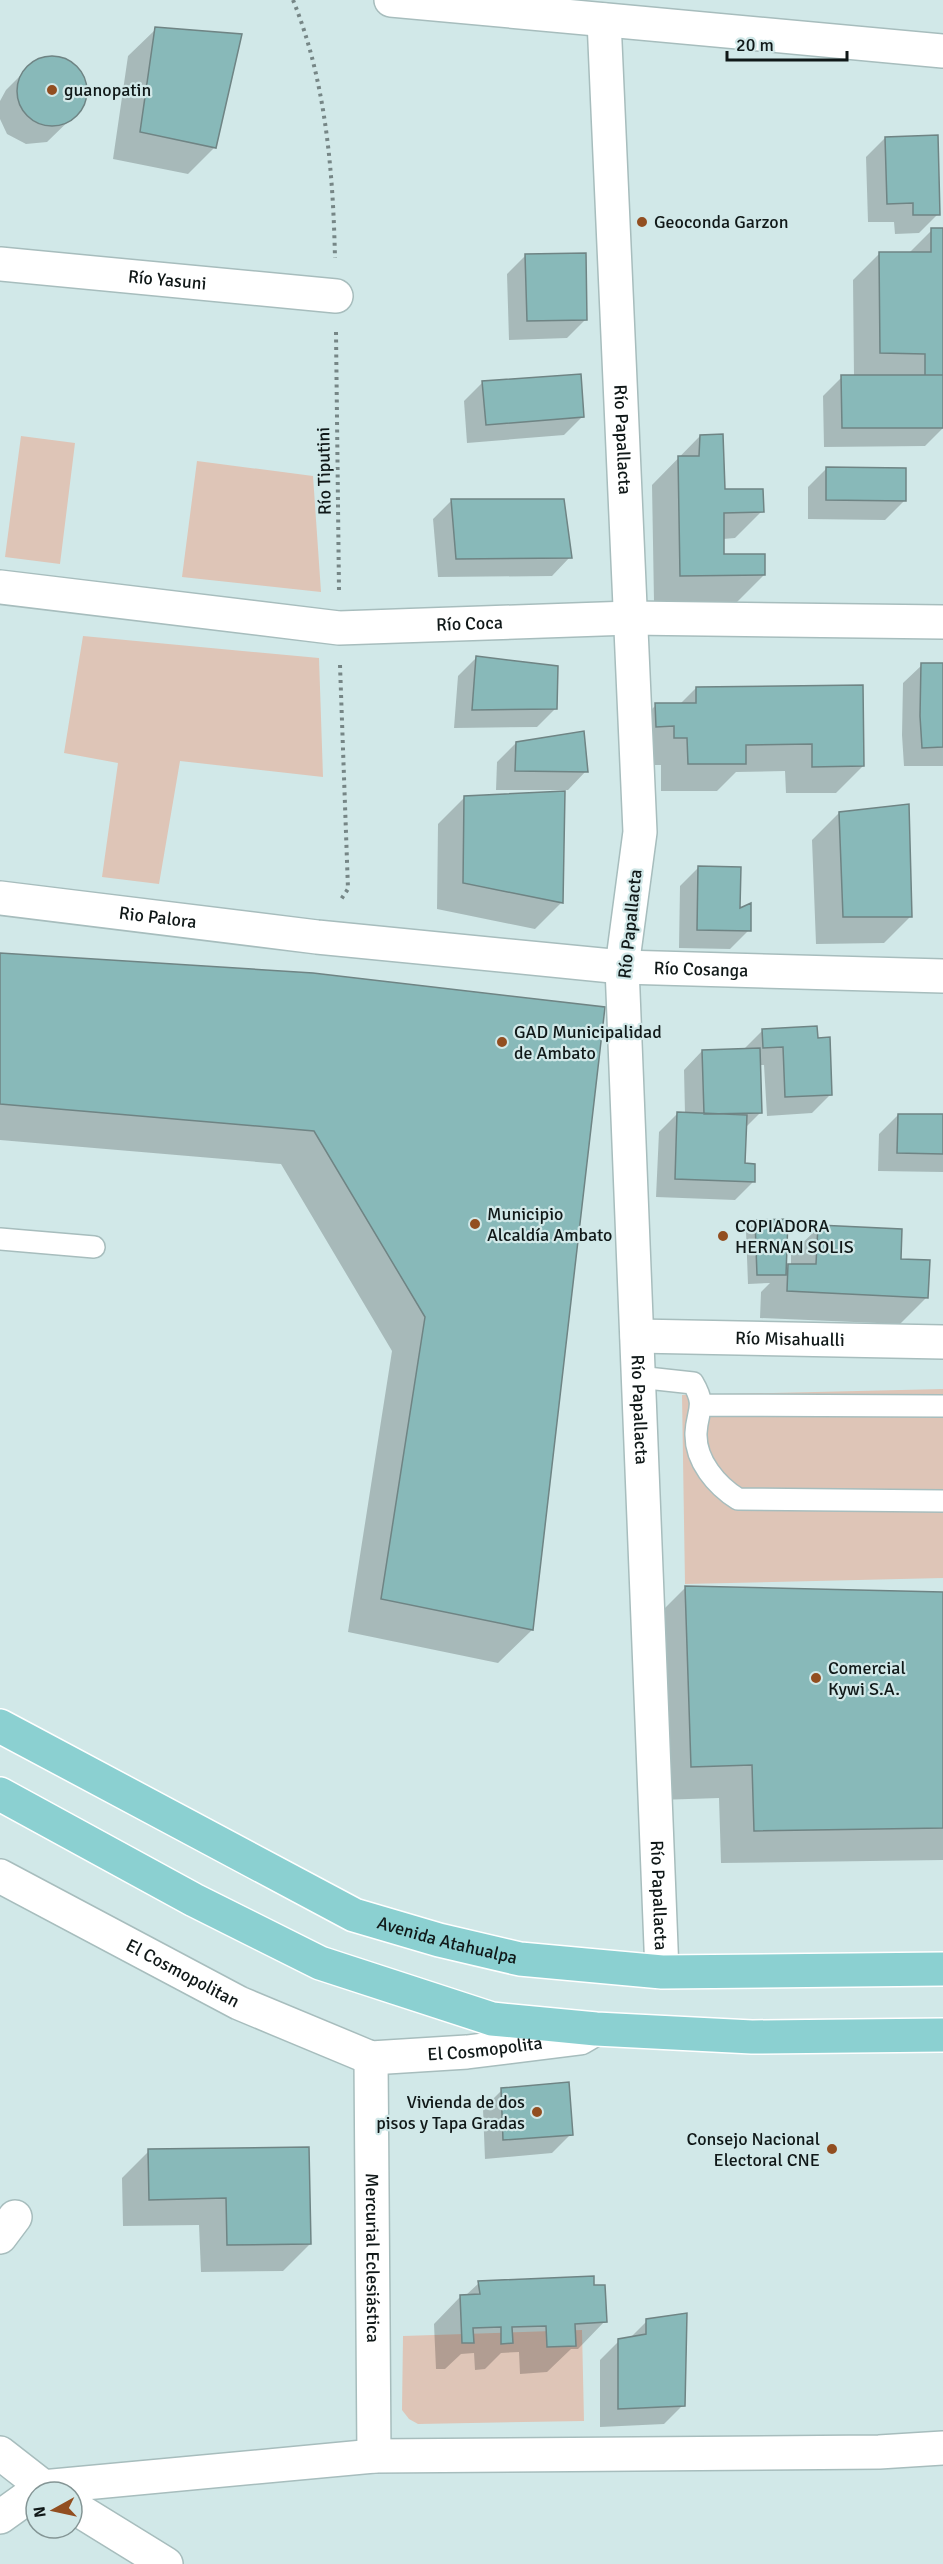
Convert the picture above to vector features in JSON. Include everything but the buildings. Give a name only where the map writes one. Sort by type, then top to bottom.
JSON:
[{"type":"main road","name":"Avenida Atahualpa","points":[[0,1726],[354,1915],[439,1940],[520,1959],[662,1972],[943,1969]]},
{"type":"main road","points":[[0,1794],[194,1900],[320,1964],[492,2019],[597,2029],[752,2037],[943,2035]]},
{"type":"street","points":[[391,0],[943,51]]},
{"type":"street","name":"Río Papallacta","points":[[604,20],[640,832],[622,967],[662,1972]]},
{"type":"street","name":"Río Yasuni","points":[[0,264],[336,296]]},
{"type":"street","name":"Río Coca","points":[[0,587],[339,628],[630,618],[943,622]]},
{"type":"street","name":"Rio Palora","points":[[0,898],[317,937]]},
{"type":"street","name":"Río Cosanga","points":[[317,937],[622,967],[943,976]]},
{"type":"street","name":"Río Misahualli","points":[[637,1336],[943,1342]]},
{"type":"street","name":"El Cosmopolitan","points":[[0,1876],[239,2003],[371,2058]]},
{"type":"street","name":"El Cosmopolita","points":[[371,2058],[467,2052],[580,2038],[597,2029]]},
{"type":"street","name":"Mercurial Eclesiástica","points":[[371,2058],[374,2456]]},
{"type":"street","points":[[84,2485],[374,2456],[879,2452],[943,2448]]},
{"type":"street","points":[[0,2454],[34,2480]]},
{"type":"street","points":[[0,2517],[24,2502]]},
{"type":"street","points":[[84,2513],[166,2564]]},
{"type":"lane","points":[[0,1239],[94,1247]]},
{"type":"lane","points":[[638,1377],[693,1383],[702,1405],[696,1434],[701,1458],[721,1488],[738,1499],[943,1501]]},
{"type":"lane","points":[[702,1405],[943,1406]]},
{"type":"path","name":"Río Tiputini","points":[[293,0],[304,28],[323,118],[332,188],[336,296],[339,628],[348,890],[317,937]]},
{"type":"shaded area","points":[[21,436],[75,443],[60,564],[5,557]]},
{"type":"shaded area","points":[[197,461],[313,476],[321,592],[182,577]]},
{"type":"shaded area","points":[[83,636],[319,658],[323,777],[180,761],[159,884],[102,877],[118,763],[64,753]]},
{"type":"shaded area","points":[[943,1389],[943,1578],[685,1584],[682,1395]]},
{"type":"shaded area","points":[[582,2330],[584,2421],[418,2424],[409,2419],[402,2410],[403,2336]]},
{"type":"place","name":"guanopatin","points":[[52,90]]},
{"type":"place","name":"Geoconda Garzon","points":[[642,222]]},
{"type":"place","name":"GAD Municipalidad de Ambato","points":[[502,1042]]},
{"type":"place","name":"Municipio Alcaldía Ambato","points":[[475,1224]]},
{"type":"place","name":"COPIADORA HERNAN SOLIS","points":[[723,1236]]},
{"type":"place","name":"Comercial Kywi S.A.","points":[[816,1678]]},
{"type":"place","name":"Vivienda de dos pisos y Tapa Gradas","points":[[537,2112]]},
{"type":"place","name":"Consejo Nacional Electoral CNE","points":[[832,2149]]}]
